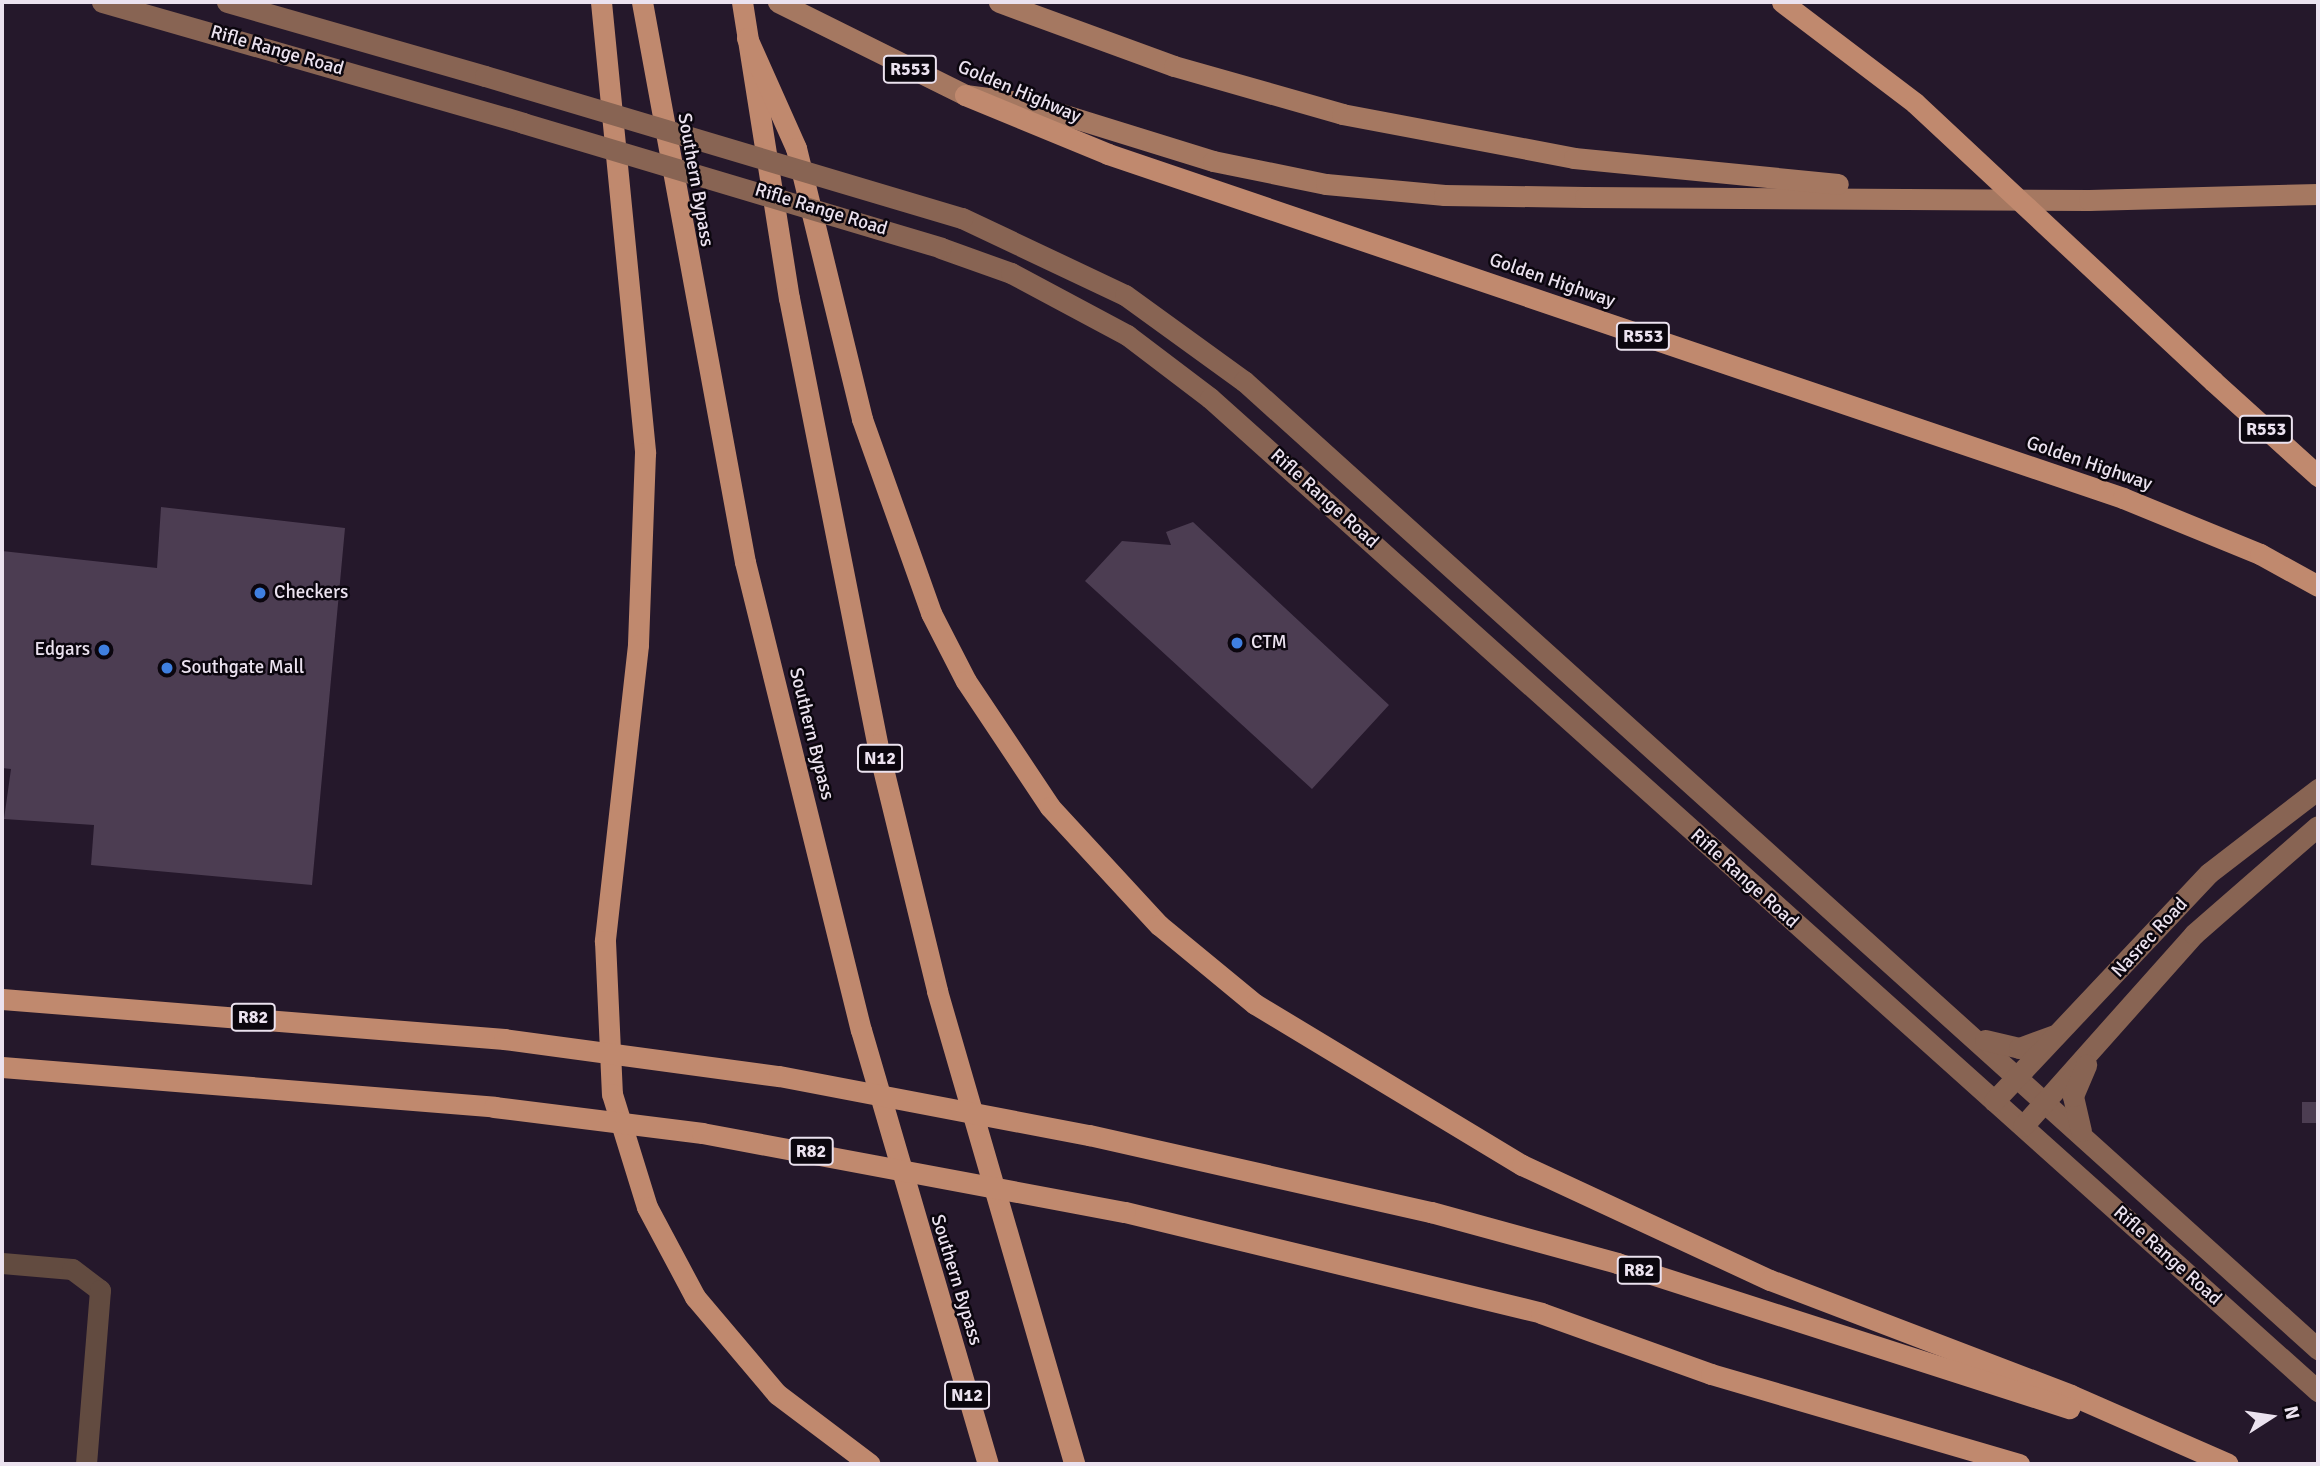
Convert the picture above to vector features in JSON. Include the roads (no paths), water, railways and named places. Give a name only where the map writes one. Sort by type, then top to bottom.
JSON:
[{"type":"highway","points":[[601,2],[645,453],[638,645],[605,941],[612,1094],[647,1207],[695,1297],[777,1394],[870,1464]]},
{"type":"highway","name":"Southern Bypass","points":[[642,2],[745,562],[861,1030],[988,1464]]},
{"type":"highway","name":"N12","points":[[743,2],[789,299],[877,744],[937,992],[1074,1464]]},
{"type":"highway","name":"R553","points":[[1782,2],[1915,103],[2318,476]]},
{"type":"highway","points":[[747,38],[796,149],[866,430],[931,613],[1000,736],[1111,878],[1255,1004],[1522,1165],[1770,1279],[2071,1395],[2228,1464]]},
{"type":"highway","name":"Golden Highway","points":[[965,95],[1121,158],[2123,498],[2260,554],[2318,586]]},
{"type":"highway","name":"R82","points":[[2,999],[503,1039],[779,1076],[1089,1135],[1431,1212],[1617,1263],[2177,1443]]},
{"type":"highway","name":"R82","points":[[2,1067],[494,1107],[715,1135],[1125,1212],[1541,1313],[1710,1374],[2019,1464]]},
{"type":"main road","name":"Rifle Range Road","points":[[102,2],[523,123],[941,248],[1011,273],[1127,335],[1210,398],[2318,1391]]},
{"type":"main road","name":"Rifle Range Road","points":[[228,2],[962,218],[1125,295],[1244,381],[2021,1076],[2318,1349]]},
{"type":"main road","name":"Golden Highway","points":[[778,2],[965,95]]},
{"type":"main road","points":[[999,2],[1276,97],[1458,138],[1574,158],[1950,195]]},
{"type":"main road","points":[[965,95],[1026,103],[1213,161],[1326,184],[1444,195],[1950,195],[2089,200],[2318,194]]},
{"type":"main road","name":"Nasrec Road","points":[[1994,1101],[2021,1076],[2209,873],[2318,789]]},
{"type":"main road","name":"Nasrec Road","points":[[2023,1126],[2194,934],[2318,826]]},
{"type":"main road","points":[[1977,1037],[2019,1048],[2063,1031]]},
{"type":"main road","points":[[2081,1131],[2073,1096],[2098,1042]]},
{"type":"street","points":[[2,1263],[72,1269],[100,1290],[86,1464]]},
{"type":"place","name":"Checkers","points":[[260,593]]},
{"type":"place","name":"CTM","points":[[1237,643]]},
{"type":"place","name":"Edgars","points":[[104,650]]},
{"type":"place","name":"Southgate Mall","points":[[167,668]]}]
